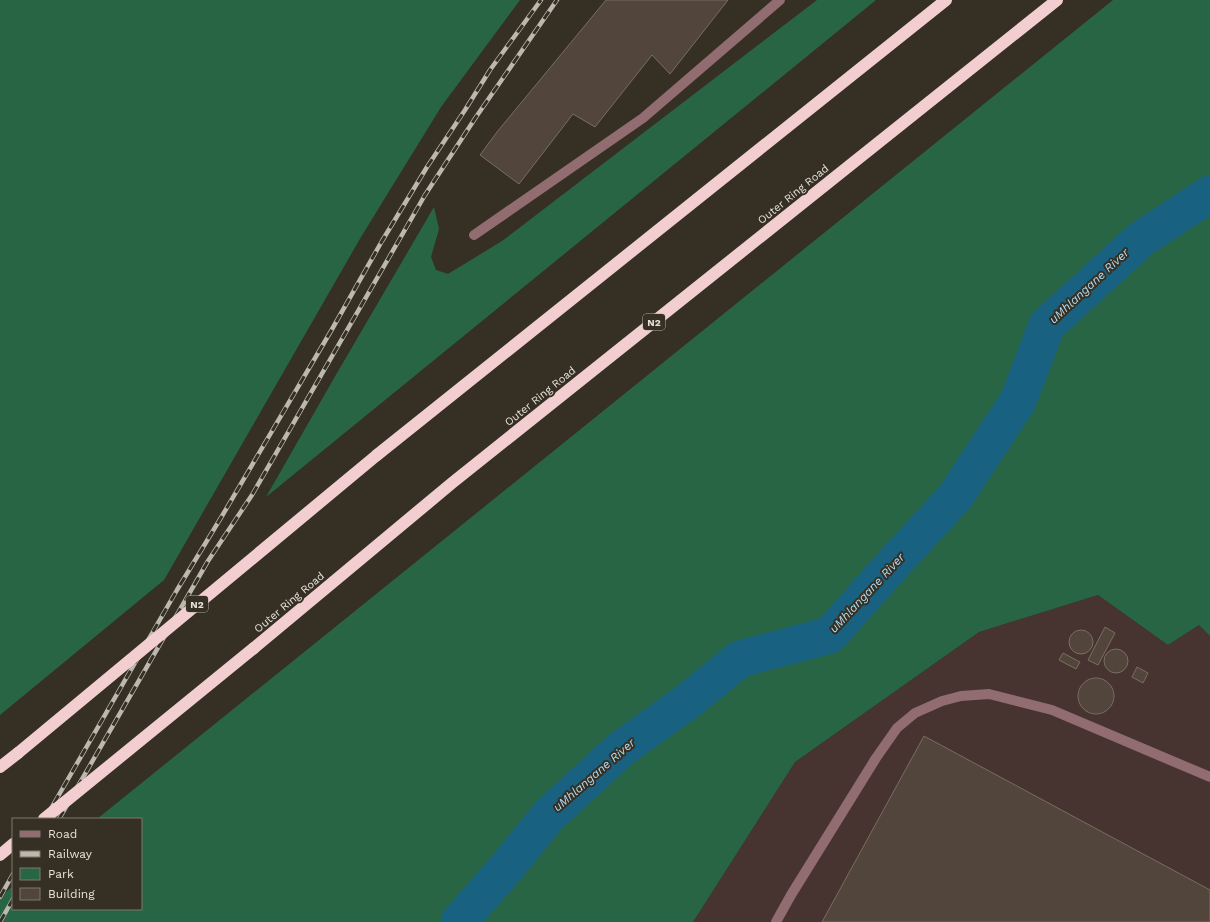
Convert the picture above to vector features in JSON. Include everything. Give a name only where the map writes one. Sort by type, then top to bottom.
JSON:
[{"type":"highway","name":"N2","points":[[0,767],[377,455],[946,0]]},
{"type":"highway","name":"Outer Ring Road","points":[[45,818],[254,648],[452,483],[1057,0]]},
{"type":"highway","points":[[0,855],[12,845]]},
{"type":"lane","points":[[474,235],[643,118],[780,0]]},
{"type":"lane","points":[[776,922],[876,758],[897,728],[916,713],[942,701],[961,696],[989,694],[1052,710],[1210,777]]},
{"type":"shaded area","points":[[1098,595],[1168,645],[1199,625],[1210,636],[1210,922],[693,922],[795,762],[979,632]]},
{"type":"green space","points":[[0,0],[520,0],[441,107],[361,237],[164,580],[0,715]]},
{"type":"green space","points":[[817,0],[876,0],[266,497],[434,207],[439,229],[431,257],[436,270],[448,274],[502,241]]},
{"type":"green space","points":[[1113,0],[1210,0],[1210,636],[1199,625],[1168,645],[1098,595],[979,632],[795,762],[693,922],[0,922],[0,897],[12,887],[12,910],[142,910],[142,818],[98,818]]},
{"type":"building","points":[[606,0],[728,0],[670,74],[652,55],[595,127],[573,114],[519,184],[480,155],[497,132]]},
{"type":"building","points":[[1105,627],[1115,633],[1098,665],[1088,660]]},
{"type":"building","points":[[1076,630],[1086,630],[1093,637],[1093,647],[1086,654],[1076,654],[1069,647],[1069,637]]},
{"type":"building","points":[[1116,649],[1125,652],[1128,661],[1125,670],[1116,673],[1107,670],[1104,661],[1107,652]]},
{"type":"building","points":[[1063,653],[1080,662],[1076,669],[1059,660]]},
{"type":"building","points":[[1137,667],[1148,673],[1143,683],[1132,677]]},
{"type":"building","points":[[1100,678],[1109,683],[1113,689],[1113,703],[1109,709],[1100,714],[1092,714],[1083,709],[1079,703],[1078,692],[1083,683],[1089,679]]},
{"type":"building","points":[[924,736],[1210,890],[1210,922],[822,922]]},
{"type":"waterway","name":"uMhlangane River","points":[[459,922],[507,867],[549,815],[621,749],[688,701],[740,659],[830,635],[955,497],[1018,401],[1047,325],[1141,239],[1210,194]]},
{"type":"railway","points":[[46,818],[177,590],[331,331],[382,241],[427,167],[490,70],[541,0]]},
{"type":"railway","points":[[60,818],[208,561],[252,495],[425,195],[476,117],[557,0]]},
{"type":"railway","points":[[0,897],[12,876]]},
{"type":"railway","points":[[0,922],[12,901]]}]
